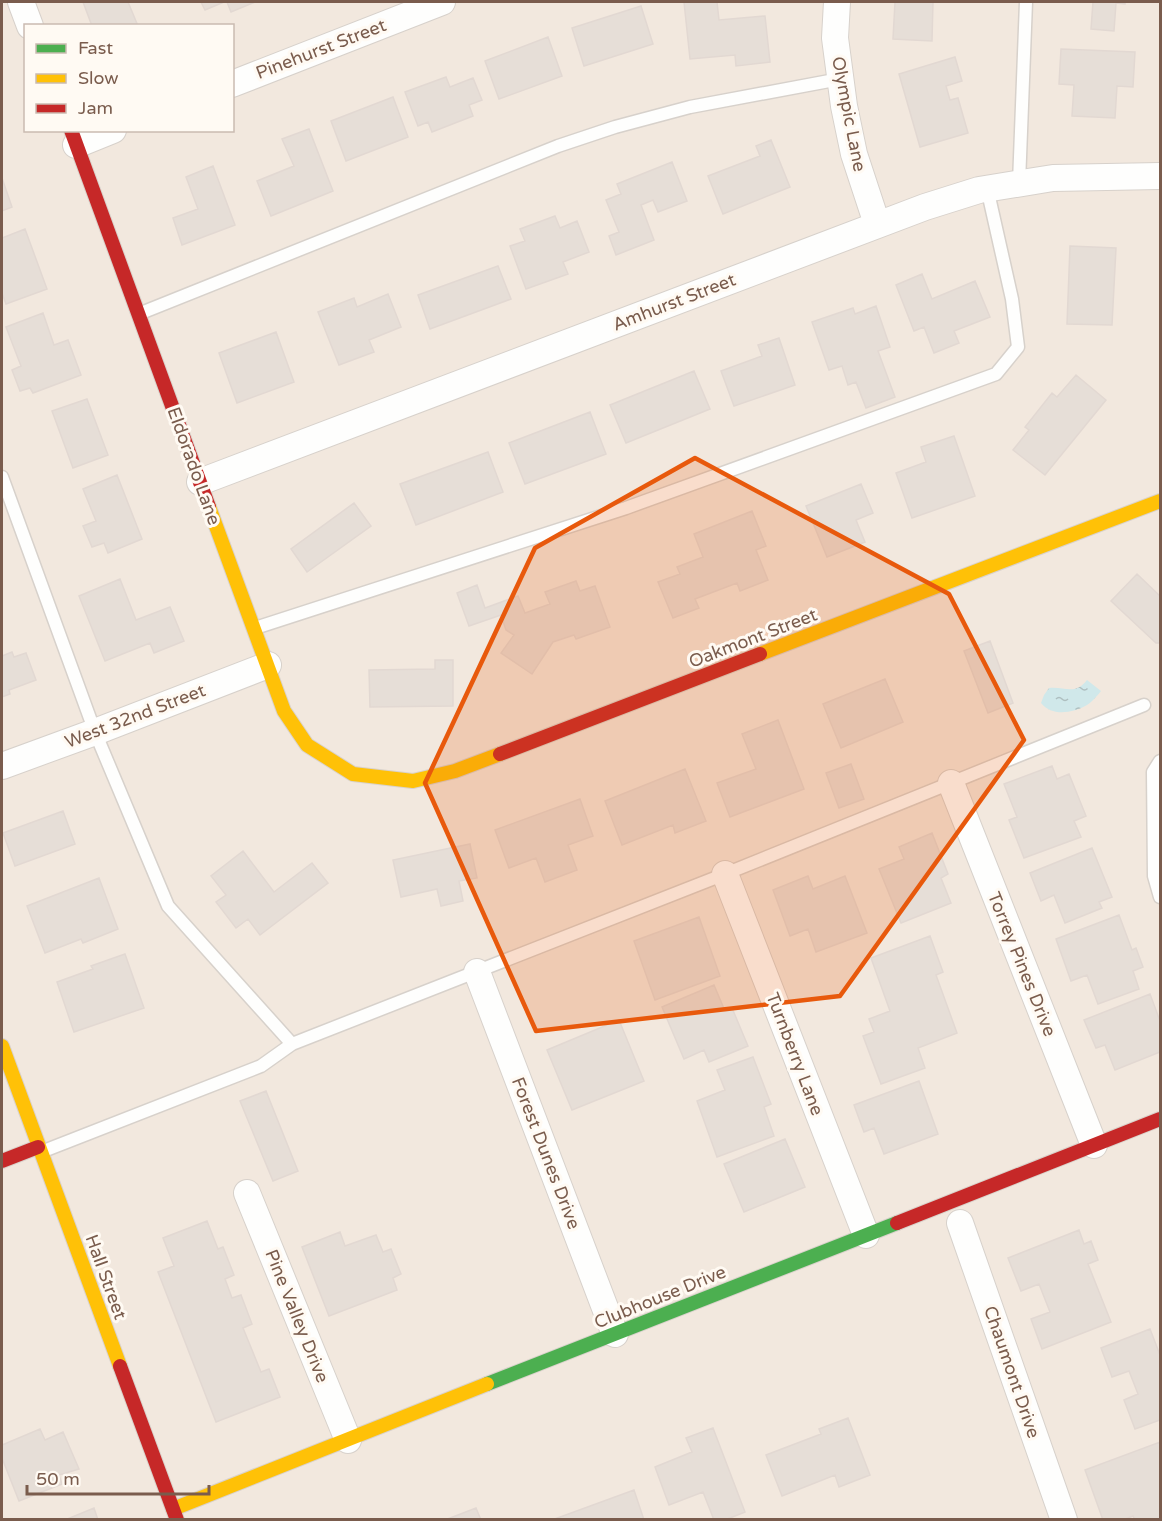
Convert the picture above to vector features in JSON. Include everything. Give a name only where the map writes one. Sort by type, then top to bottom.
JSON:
[{"type":"street","points":[[21,2],[29,24]]},
{"type":"street","name":"Pinehurst Street","points":[[234,83],[442,2]]},
{"type":"street","name":"Olympic Lane","points":[[837,2],[835,38],[840,79],[854,154],[877,224]]},
{"type":"street","points":[[74,138],[103,132]]},
{"type":"street","name":"Eldorado Lane","points":[[74,138],[284,711],[307,745],[353,774]]},
{"type":"street","name":"Amhurst Street","points":[[200,482],[925,207],[987,188],[1053,178],[1161,176]]},
{"type":"street","name":"Oakmont Street","points":[[353,774],[413,782],[455,771],[1161,501]]},
{"type":"street","name":"West 32nd Street","points":[[2,766],[268,666]]},
{"type":"street","name":"Torrey Pines Drive","points":[[951,783],[1094,1145]]},
{"type":"street","name":"Turnberry Lane","points":[[725,874],[866,1235]]},
{"type":"street","name":"Forest Dunes Drive","points":[[477,972],[615,1334]]},
{"type":"street","name":"Hall Street","points":[[2,1046],[175,1514]]},
{"type":"street","name":"Clubhouse Drive","points":[[175,1514],[201,1497],[1161,1119]]},
{"type":"street","points":[[2,1161],[39,1150]]},
{"type":"street","name":"Pine Valley Drive","points":[[247,1193],[348,1440]]},
{"type":"street","name":"Chaumont Drive","points":[[960,1223],[1064,1520]]},
{"type":"lane","points":[[1019,183],[1026,2]]},
{"type":"lane","points":[[138,314],[558,146],[690,107],[840,79]]},
{"type":"lane","points":[[254,628],[626,508],[996,374],[1018,348],[1012,299],[987,188]]},
{"type":"lane","points":[[2,477],[94,732],[168,906],[292,1044]]},
{"type":"lane","points":[[39,1150],[261,1066],[292,1044],[725,874],[1144,705]]},
{"type":"lane","points":[[1161,761],[1153,772],[1154,876],[1161,897]]},
{"type":"highlighted area","points":[[695,458],[949,594],[1024,740],[840,996],[536,1031],[425,783],[535,548]]},
{"type":"shaded area","points":[[2,2],[1160,2],[1160,1519],[2,1519]]},
{"type":"water","points":[[1087,680],[1101,691],[1091,702],[1081,708],[1069,712],[1057,712],[1041,703],[1049,688],[1074,689],[1083,685]]},
{"type":"building","points":[[83,2],[128,2],[137,24],[91,24]]},
{"type":"building","points":[[201,2],[224,2],[205,10]]},
{"type":"building","points":[[227,2],[255,2],[231,12]]},
{"type":"building","points":[[684,2],[717,2],[719,20],[765,16],[770,62],[736,66],[735,55],[690,59]]},
{"type":"building","points":[[895,2],[933,2],[932,41],[893,39]]},
{"type":"building","points":[[1093,2],[1125,2],[1125,4],[1116,3],[1114,31],[1091,29]]},
{"type":"building","points":[[641,6],[653,44],[584,66],[572,28]]},
{"type":"building","points":[[548,37],[562,76],[499,99],[485,61]]},
{"type":"building","points":[[1061,49],[1135,52],[1133,87],[1117,86],[1115,118],[1072,116],[1074,85],[1059,84]]},
{"type":"building","points":[[955,57],[962,81],[946,86],[950,100],[958,98],[968,133],[920,147],[899,74]]},
{"type":"building","points":[[446,77],[450,87],[473,78],[482,100],[469,105],[473,116],[432,132],[428,122],[418,126],[405,92]]},
{"type":"building","points":[[393,97],[408,137],[346,161],[331,121]]},
{"type":"building","points":[[309,129],[333,191],[271,216],[257,181],[294,166],[282,139]]},
{"type":"building","points":[[771,140],[790,187],[723,214],[708,176],[760,156],[756,146]]},
{"type":"building","points":[[672,162],[687,201],[658,212],[653,200],[641,205],[654,240],[616,255],[609,236],[619,232],[606,200],[621,194],[617,184]]},
{"type":"building","points":[[213,166],[235,225],[182,245],[173,218],[198,209],[186,177]]},
{"type":"building","points":[[2,178],[12,207],[2,211]]},
{"type":"building","points":[[555,216],[560,228],[577,221],[589,252],[563,262],[568,274],[526,289],[510,246],[525,241],[520,229]]},
{"type":"building","points":[[25,229],[47,289],[6,304],[2,293],[2,238]]},
{"type":"building","points":[[1070,246],[1116,248],[1112,325],[1067,324]]},
{"type":"building","points":[[498,266],[511,299],[430,329],[418,295]]},
{"type":"building","points":[[922,274],[932,299],[975,281],[990,317],[954,331],[959,343],[934,353],[924,327],[914,331],[896,285]]},
{"type":"building","points":[[388,294],[401,327],[369,340],[374,352],[339,365],[318,312],[354,298],[357,307]]},
{"type":"building","points":[[876,306],[890,347],[878,351],[895,397],[866,408],[856,382],[848,385],[842,366],[829,370],[812,322],[853,308],[855,314]]},
{"type":"building","points":[[43,313],[54,345],[68,340],[81,375],[33,393],[30,388],[20,391],[12,370],[21,366],[6,327]]},
{"type":"building","points":[[276,332],[294,382],[237,403],[219,353]]},
{"type":"building","points":[[779,338],[795,385],[734,406],[721,371],[762,356],[758,345]]},
{"type":"building","points":[[694,371],[710,409],[626,443],[610,405]]},
{"type":"building","points":[[1076,375],[1106,400],[1045,475],[1013,450],[1029,430],[1025,427],[1052,393],[1057,397]]},
{"type":"building","points":[[87,399],[108,455],[73,468],[52,411]]},
{"type":"building","points":[[590,412],[606,454],[525,484],[509,443]]},
{"type":"building","points":[[954,436],[975,496],[912,518],[896,473],[926,462],[921,447]]},
{"type":"building","points":[[488,452],[503,492],[416,525],[400,484]]},
{"type":"building","points":[[117,475],[142,539],[108,553],[104,543],[92,547],[83,526],[96,521],[83,489]]},
{"type":"building","points":[[861,484],[873,513],[856,520],[865,542],[827,557],[806,506]]},
{"type":"building","points":[[354,503],[371,526],[307,572],[291,549]]},
{"type":"building","points":[[752,511],[766,546],[756,550],[768,580],[740,591],[737,583],[695,599],[699,608],[673,618],[658,582],[680,574],[677,567],[703,557],[694,534]]},
{"type":"building","points":[[1137,574],[1160,596],[1160,643],[1156,643],[1111,601]]},
{"type":"building","points":[[120,579],[136,620],[170,607],[184,641],[154,653],[150,643],[105,661],[79,596]]},
{"type":"building","points":[[576,581],[580,591],[595,586],[610,627],[576,639],[574,635],[553,642],[532,674],[501,653],[514,635],[506,630],[501,615],[469,626],[457,593],[477,585],[485,608],[518,596],[525,613],[550,604],[545,592]]},
{"type":"building","points":[[990,641],[1013,703],[988,713],[964,651]]},
{"type":"building","points":[[12,652],[14,657],[26,653],[36,680],[9,690],[10,694],[2,697],[2,656]]},
{"type":"building","points":[[435,660],[453,660],[453,706],[370,707],[369,670],[435,669]]},
{"type":"building","points":[[885,679],[903,722],[841,748],[823,704]]},
{"type":"building","points":[[778,720],[804,789],[730,817],[717,783],[756,769],[742,734]]},
{"type":"building","points":[[851,764],[864,799],[839,808],[826,773]]},
{"type":"building","points":[[1052,766],[1057,779],[1069,774],[1086,816],[1074,821],[1081,837],[1024,858],[1009,820],[1017,817],[1004,784]]},
{"type":"building","points":[[685,769],[706,821],[675,833],[673,825],[622,845],[605,801]]},
{"type":"building","points":[[580,799],[593,836],[568,845],[577,870],[545,882],[536,858],[509,868],[495,830]]},
{"type":"building","points":[[63,811],[75,844],[15,866],[3,833]]},
{"type":"building","points":[[932,833],[948,874],[941,878],[951,903],[901,923],[879,869],[904,859],[899,847]]},
{"type":"building","points":[[470,844],[477,878],[459,881],[463,901],[441,906],[437,889],[401,897],[393,860]]},
{"type":"building","points":[[1092,848],[1112,897],[1099,902],[1102,908],[1065,923],[1054,895],[1041,901],[1030,873]]},
{"type":"building","points":[[243,851],[274,892],[312,863],[328,883],[260,935],[248,919],[236,928],[216,902],[226,895],[211,876]]},
{"type":"building","points":[[808,876],[813,889],[845,876],[867,933],[816,952],[808,929],[790,936],[773,890]]},
{"type":"building","points":[[99,878],[118,929],[83,943],[81,939],[45,953],[27,906]]},
{"type":"building","points":[[1119,915],[1132,950],[1136,948],[1143,967],[1133,971],[1139,989],[1098,1004],[1087,975],[1071,981],[1056,939]]},
{"type":"building","points":[[699,917],[720,976],[655,1000],[634,941]]},
{"type":"building","points":[[930,936],[943,972],[936,975],[957,1033],[918,1048],[925,1068],[881,1084],[863,1036],[874,1032],[869,1019],[890,1011],[871,958]]},
{"type":"building","points":[[125,954],[144,1008],[74,1032],[57,982],[93,969],[91,966]]},
{"type":"building","points":[[714,985],[725,1011],[732,1008],[748,1046],[709,1062],[704,1050],[684,1059],[662,1007]]},
{"type":"building","points":[[1150,994],[1160,1021],[1160,1052],[1115,1070],[1105,1045],[1096,1048],[1084,1020]]},
{"type":"building","points":[[619,1020],[644,1081],[572,1110],[547,1050]]},
{"type":"building","points":[[753,1057],[771,1104],[764,1107],[774,1136],[717,1157],[697,1101],[725,1090],[717,1070]]},
{"type":"building","points":[[919,1081],[938,1134],[884,1154],[874,1128],[864,1132],[854,1105]]},
{"type":"building","points":[[266,1091],[298,1171],[273,1181],[240,1101]]},
{"type":"building","points":[[785,1139],[805,1187],[744,1212],[724,1164]]},
{"type":"building","points":[[207,1221],[218,1249],[223,1247],[234,1275],[225,1279],[232,1298],[241,1295],[252,1324],[243,1328],[261,1372],[269,1369],[280,1397],[216,1422],[158,1272],[174,1266],[163,1238]]},
{"type":"building","points":[[1079,1230],[1084,1244],[1091,1241],[1098,1260],[1088,1264],[1111,1322],[1042,1349],[1031,1319],[1050,1312],[1039,1284],[1021,1291],[1008,1258]]},
{"type":"building","points":[[340,1232],[345,1246],[376,1235],[383,1252],[391,1249],[401,1274],[393,1278],[397,1290],[329,1316],[302,1247]]},
{"type":"building","points":[[1150,1329],[1160,1355],[1160,1420],[1135,1429],[1124,1400],[1138,1394],[1129,1371],[1112,1377],[1101,1348]]},
{"type":"building","points":[[848,1418],[870,1475],[839,1487],[835,1475],[782,1496],[766,1455],[821,1434],[819,1429]]},
{"type":"building","points":[[713,1428],[745,1512],[725,1520],[714,1520],[703,1492],[669,1505],[655,1467],[692,1452],[686,1438]]},
{"type":"building","points":[[40,1429],[45,1440],[63,1432],[79,1469],[59,1475],[62,1484],[19,1501],[2,1458],[2,1445]]},
{"type":"building","points":[[1160,1442],[1160,1520],[1135,1520],[1133,1516],[1123,1520],[1103,1520],[1085,1470]]},
{"type":"building","points":[[634,1490],[644,1520],[552,1520]]},
{"type":"building","points":[[94,1508],[98,1520],[65,1520]]},
{"type":"building","points":[[476,1508],[481,1520],[445,1520]]},
{"type":"traffic: fast","points":[[487,1384],[897,1223]]},
{"type":"traffic: slow","points":[[760,654],[1160,501]]},
{"type":"traffic: slow","points":[[209,507],[284,711],[307,745],[353,774],[413,781],[455,771],[500,754]]},
{"type":"traffic: slow","points":[[2,1046],[120,1366]]},
{"type":"traffic: slow","points":[[173,1509],[487,1384]]},
{"type":"traffic: jam","points":[[72,132],[209,507]]},
{"type":"traffic: jam","points":[[500,754],[760,654]]},
{"type":"traffic: jam","points":[[897,1223],[1160,1119]]},
{"type":"traffic: jam","points":[[2,1161],[38,1147]]},
{"type":"traffic: jam","points":[[120,1366],[177,1520]]}]
